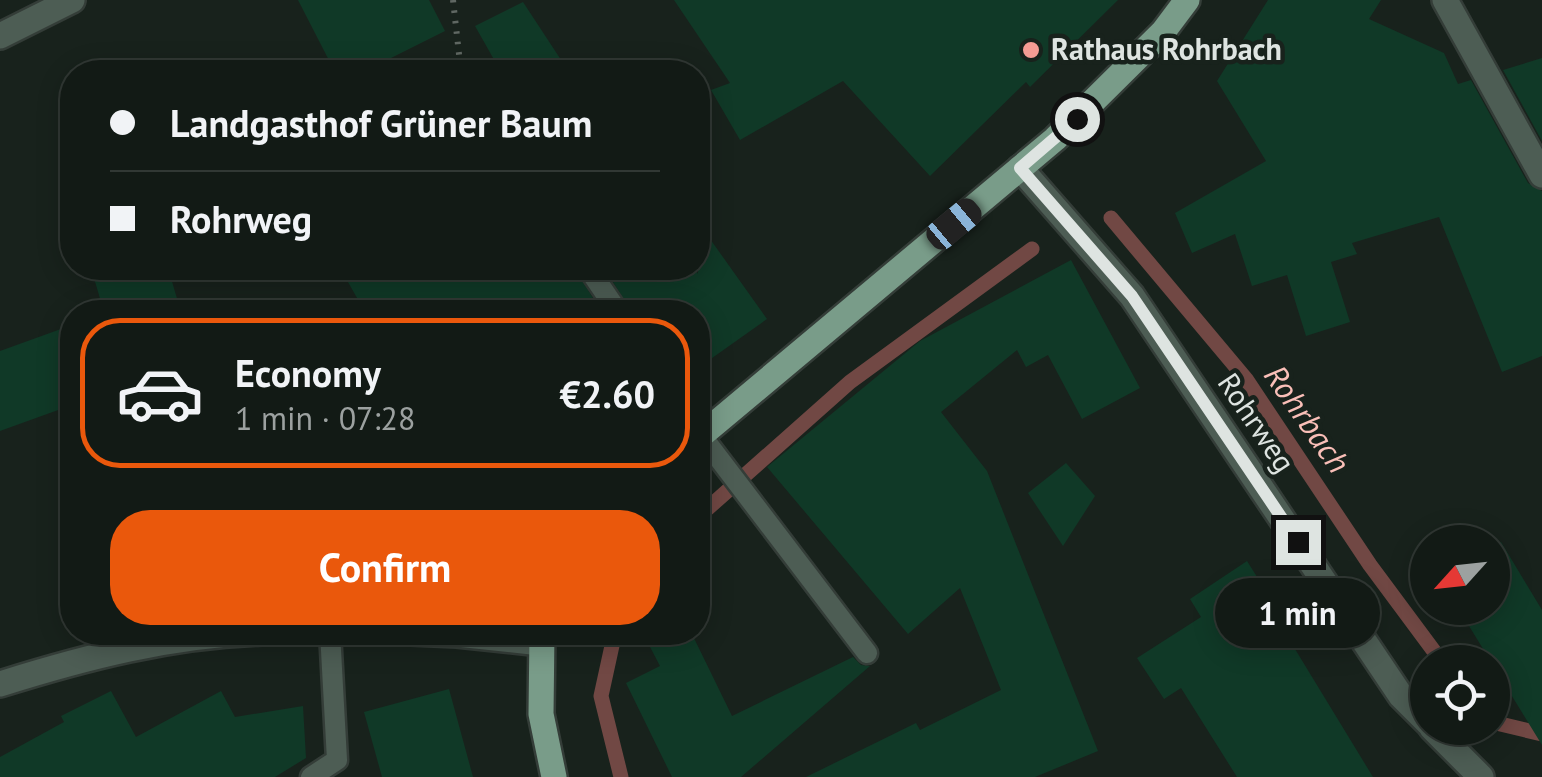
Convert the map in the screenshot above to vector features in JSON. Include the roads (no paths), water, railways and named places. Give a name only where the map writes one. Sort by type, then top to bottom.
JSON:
[{"type":"main road","points":[[710,425],[1099,98],[1163,32],[1187,0]]},
{"type":"main road","points":[[542,645],[542,714],[554,777]]},
{"type":"street","points":[[0,36],[72,0]]},
{"type":"street","points":[[1445,0],[1542,175]]},
{"type":"street","name":"Rohrweg","points":[[1020,168],[1132,296],[1410,705]]},
{"type":"street","points":[[0,684],[83,658],[147,645]]},
{"type":"street","name":"Rohrweg","points":[[1450,745],[1481,777]]},
{"type":"lane","points":[[710,449],[867,653]]},
{"type":"lane","points":[[310,777],[337,760],[331,645]]},
{"type":"waterway","name":"Rohrbach","points":[[1111,218],[1246,379],[1370,565],[1429,645]]},
{"type":"waterway","name":"Rohrbach","points":[[710,506],[850,382],[1032,249]]},
{"type":"waterway","name":"Rohrbach","points":[[612,645],[601,696],[621,777]]},
{"type":"waterway","name":"Rohrbach","points":[[1510,726],[1542,734]]},
{"type":"place","name":"Rathaus Rohrbach","points":[[1031,50]]}]
